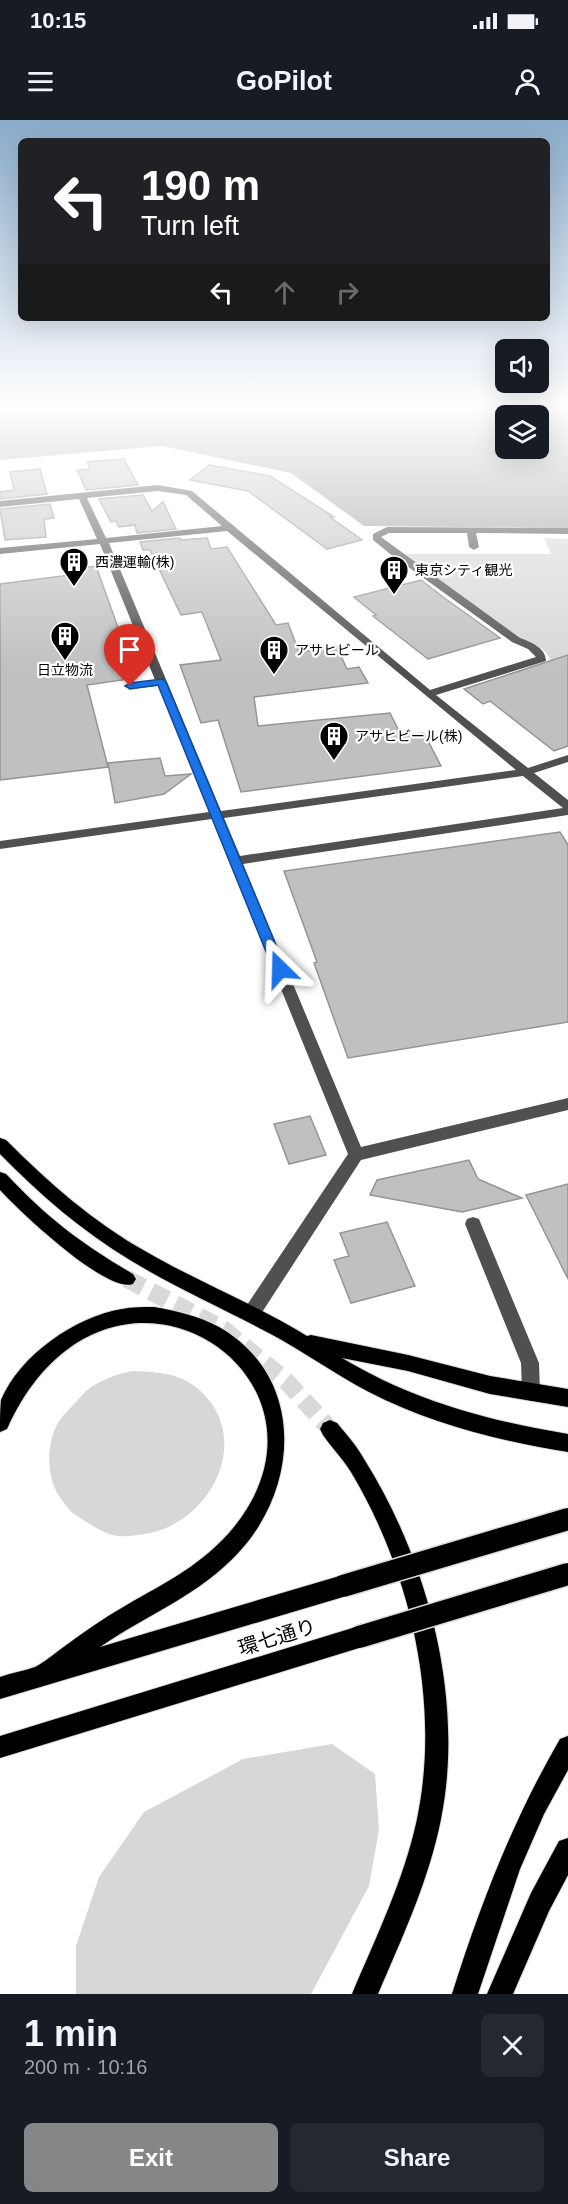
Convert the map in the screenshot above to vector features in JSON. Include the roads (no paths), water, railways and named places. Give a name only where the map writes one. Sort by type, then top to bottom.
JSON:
[{"type":"main road","points":[[0,1144],[29,1174],[71,1210],[119,1245],[178,1278],[302,1341],[353,1374],[395,1395],[436,1411],[506,1432],[568,1443]]},
{"type":"main road","points":[[0,1179],[23,1203],[82,1253],[127,1279]]},
{"type":"main road","points":[[0,1422],[7,1406],[24,1380],[67,1340],[84,1330],[119,1318],[155,1316],[200,1325],[245,1356],[260,1378],[269,1397],[276,1421],[273,1473],[263,1501],[248,1525],[201,1573],[172,1593],[130,1615],[41,1676]]},
{"type":"main road","points":[[302,1341],[408,1363],[490,1385],[568,1398]]},
{"type":"main road","points":[[330,1429],[358,1466],[383,1514],[415,1599],[433,1683],[436,1727],[436,1772],[429,1818],[387,1944],[365,1994]]},
{"type":"main road","name":"環七通り","points":[[0,1688],[568,1519]]},
{"type":"main road","name":"環七通り","points":[[0,1747],[568,1574]]},
{"type":"main road","points":[[465,1994],[496,1894],[568,1747]]},
{"type":"main road","points":[[500,1994],[540,1902],[568,1850]]},
{"type":"street","points":[[0,504],[109,494]]},
{"type":"street","points":[[191,494],[428,694],[568,806]]},
{"type":"street","points":[[82,498],[103,541],[162,682],[356,1155]]},
{"type":"street","points":[[0,551],[228,528]]},
{"type":"street","points":[[428,694],[542,659],[540,654],[530,646],[516,640],[376,538],[381,533],[394,530],[410,532],[568,531]]},
{"type":"street","points":[[471,532],[474,547]]},
{"type":"street","points":[[130,686],[162,682]]},
{"type":"street","points":[[0,845],[527,772],[568,758]]},
{"type":"street","points":[[236,861],[568,811]]},
{"type":"street","points":[[250,1314],[356,1155],[568,1104]]},
{"type":"street","points":[[473,1224],[531,1363],[531,1392]]},
{"type":"tunnel","points":[[127,1279],[223,1329],[287,1382],[330,1429]]},
{"type":"place","name":"西濃運輸(株)","points":[[74,588]]},
{"type":"place","name":"東京シティ観光","points":[[394,596]]},
{"type":"place","name":"日立物流","points":[[65,662]]},
{"type":"place","name":"アサヒビール","points":[[274,676]]},
{"type":"place","name":"アサヒビール(株)","points":[[334,762]]}]
